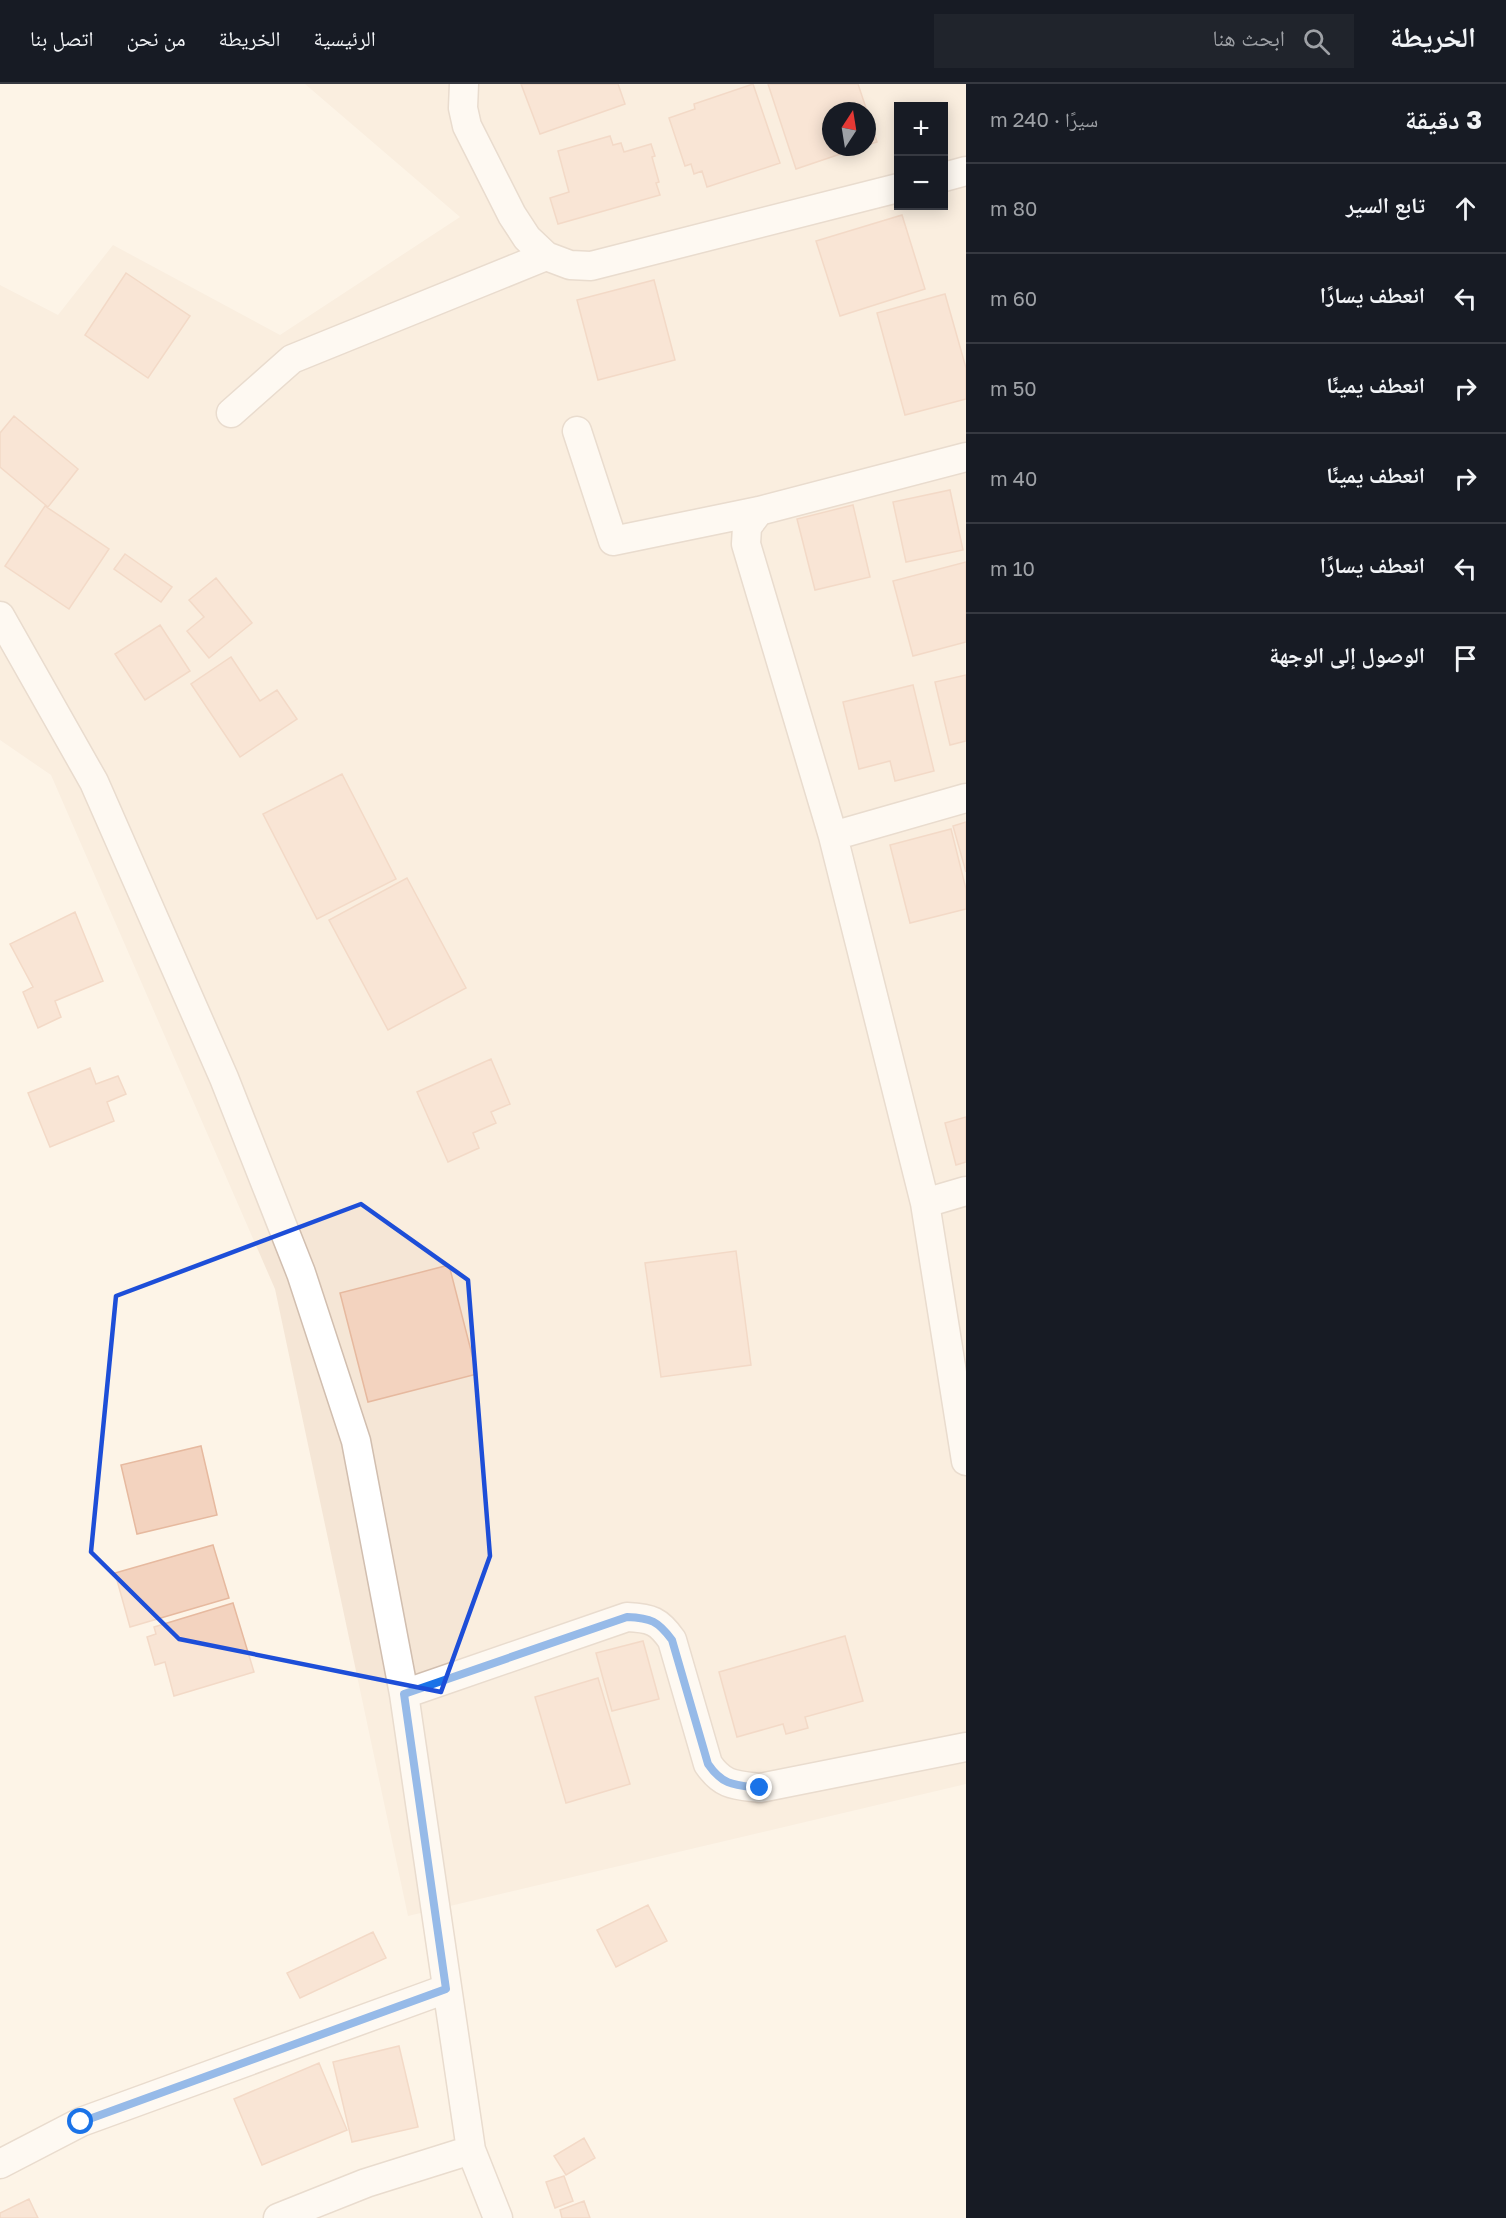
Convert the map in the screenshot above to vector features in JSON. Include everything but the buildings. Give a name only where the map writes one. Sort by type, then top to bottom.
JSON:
[{"type":"street","points":[[461,88],[467,126],[507,205],[527,238],[546,256],[570,265],[591,266],[894,189]]},
{"type":"street","points":[[948,176],[966,171]]},
{"type":"street","points":[[231,413],[292,360],[546,256]]},
{"type":"street","points":[[578,430],[613,541],[759,512],[966,457]]},
{"type":"street","points":[[759,512],[747,527],[746,544],[833,836],[925,1203],[966,1461]]},
{"type":"street","points":[[0,616],[94,782],[224,1078],[301,1273],[356,1441],[404,1694],[471,2150],[498,2218]]},
{"type":"street","points":[[833,836],[966,798]]},
{"type":"street","points":[[925,1203],[966,1191]]},
{"type":"street","points":[[404,1694],[627,1617],[644,1618],[661,1625],[672,1640],[708,1764],[716,1776],[734,1785],[760,1788],[966,1747]]},
{"type":"street","points":[[0,2164],[81,2122],[446,1989]]},
{"type":"street","points":[[278,2218],[366,2183],[471,2150]]},
{"type":"highlighted area","points":[[361,1204],[468,1280],[490,1556],[441,1692],[179,1639],[91,1552],[116,1296]]},
{"type":"shaded area","points":[[305,84],[966,84],[966,1784],[408,1916],[275,1289],[51,775],[0,740],[0,285],[58,315],[113,245],[280,335],[460,217]]},
{"type":"route","points":[[81,2122],[446,1989],[404,1694],[627,1617],[644,1618],[661,1625],[672,1640],[708,1764],[716,1776],[734,1785],[760,1788]]}]
